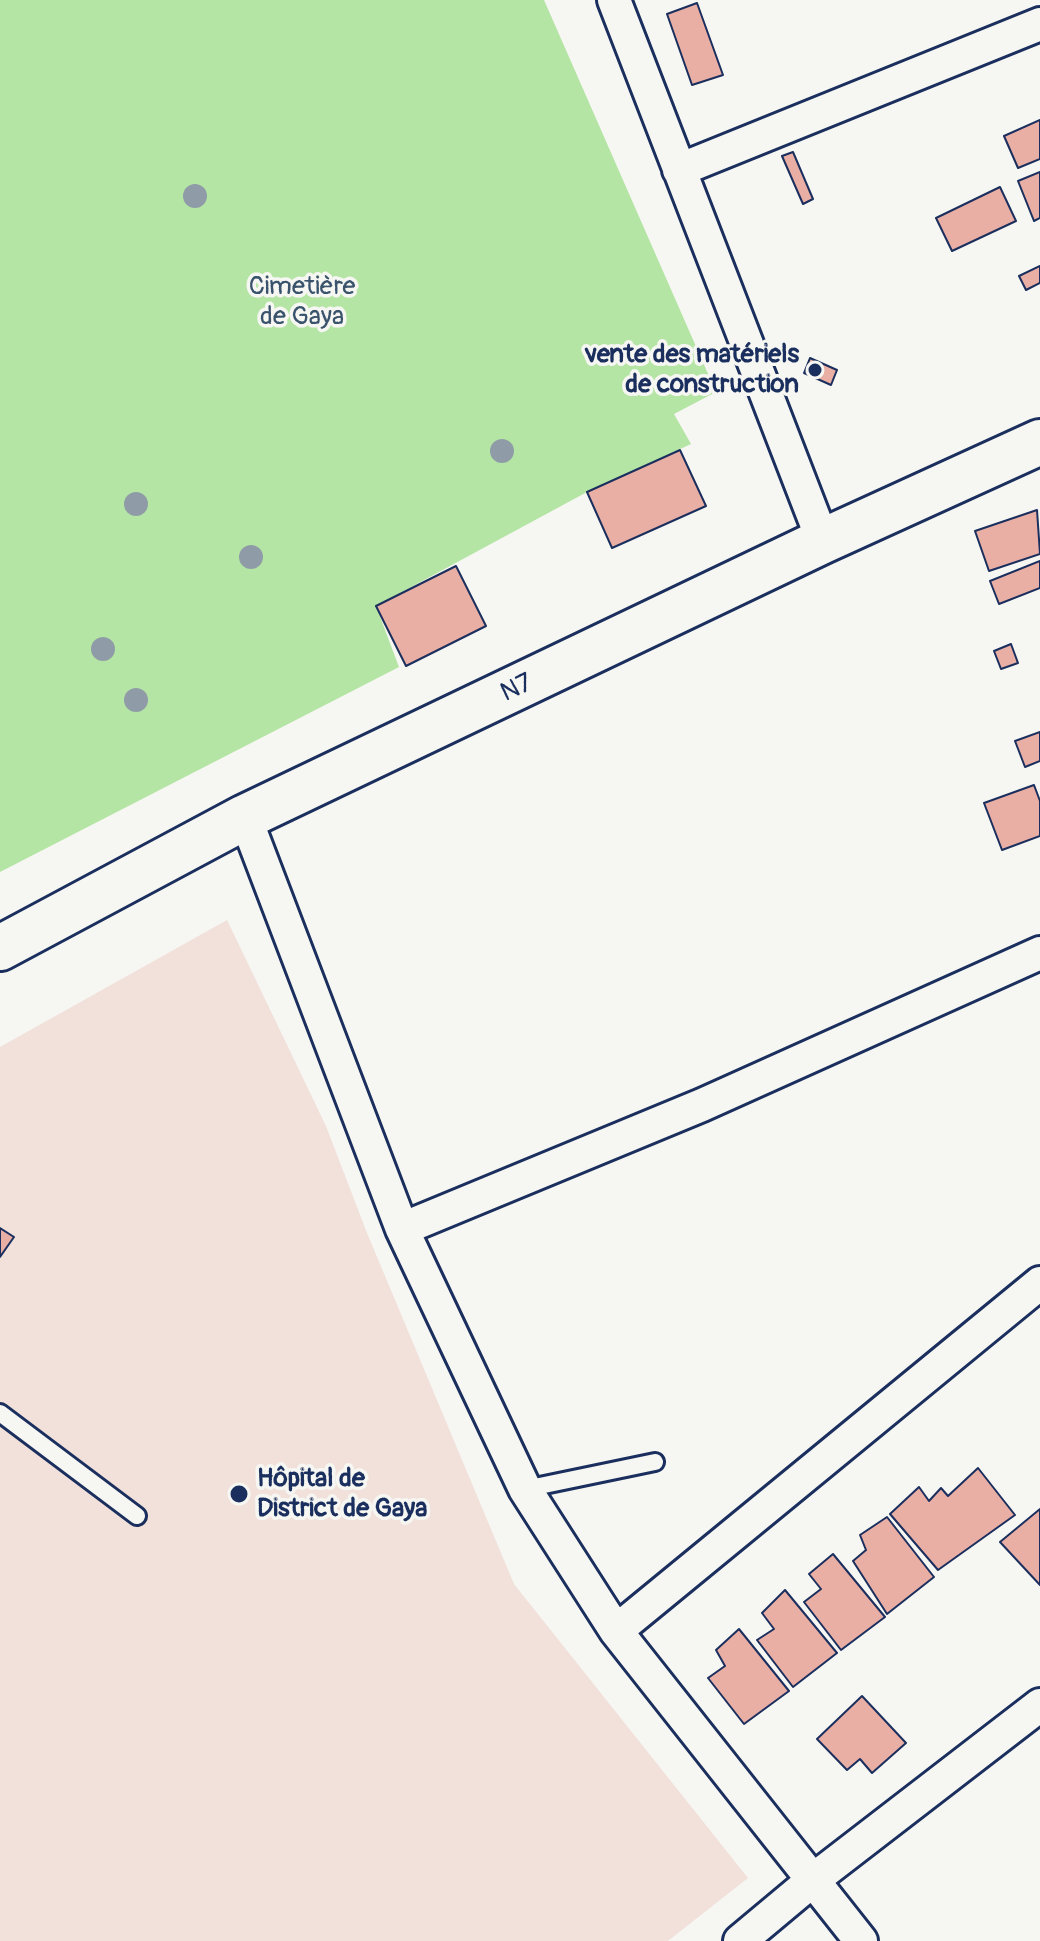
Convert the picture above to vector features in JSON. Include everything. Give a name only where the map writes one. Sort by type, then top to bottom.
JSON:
[{"type":"main road","name":"N7","points":[[0,948],[245,817],[823,541],[1040,442]]},
{"type":"street","points":[[614,0],[823,541]]},
{"type":"street","points":[[679,170],[1040,26]]},
{"type":"street","points":[[245,817],[402,1229],[525,1489],[616,1631],[861,1941]]},
{"type":"street","points":[[402,1229],[702,1105],[1040,953]]},
{"type":"street","points":[[616,1631],[1040,1283]]},
{"type":"street","points":[[740,1941],[813,1880],[1040,1705]]},
{"type":"lane","points":[[0,1413],[137,1516]]},
{"type":"lane","points":[[525,1489],[655,1462]]},
{"type":"shaded area","name":"Hôpital de District de Gaya","points":[[227,920],[326,1126],[367,1233],[514,1584],[748,1878],[668,1941],[0,1941],[0,1047]]},
{"type":"green space","name":"Cimetière de Gaya","points":[[0,0],[544,0],[716,392],[674,414],[691,444],[587,492],[376,606],[399,667],[0,872]]},
{"type":"building","points":[[697,3],[723,75],[692,85],[667,14]]},
{"type":"building","points":[[1040,120],[1040,159],[1018,168],[1004,136]]},
{"type":"building","points":[[793,152],[813,199],[803,204],[782,156]]},
{"type":"building","points":[[1040,172],[1040,218],[1034,221],[1018,181]]},
{"type":"building","points":[[1000,187],[1016,221],[952,251],[936,218]]},
{"type":"building","points":[[1040,266],[1040,283],[1026,290],[1019,276]]},
{"type":"building","points":[[810,358],[837,370],[831,385],[804,373]]},
{"type":"building","points":[[680,450],[706,506],[612,548],[587,492]]},
{"type":"building","points":[[1037,510],[1040,554],[989,571],[975,531]]},
{"type":"building","points":[[1040,561],[1040,588],[999,604],[990,581]]},
{"type":"building","points":[[456,566],[486,626],[406,666],[376,606]]},
{"type":"building","points":[[1011,644],[1018,663],[1001,669],[994,651]]},
{"type":"building","points":[[1040,732],[1040,761],[1025,767],[1015,741]]},
{"type":"building","points":[[1034,785],[1040,801],[1040,836],[1002,850],[984,803]]},
{"type":"building","points":[[0,1228],[14,1237],[0,1257]]},
{"type":"building","points":[[978,1468],[1015,1515],[938,1570],[890,1514],[919,1487],[929,1501],[941,1488],[948,1496]]},
{"type":"building","points":[[1040,1509],[1040,1585],[1000,1542]]},
{"type":"building","points":[[887,1517],[934,1577],[887,1614],[853,1561],[866,1550],[860,1535]]},
{"type":"building","points":[[833,1554],[885,1617],[841,1650],[804,1602],[821,1589],[809,1574]]},
{"type":"building","points":[[785,1590],[837,1653],[793,1687],[757,1640],[774,1629],[762,1613]]},
{"type":"building","points":[[739,1629],[789,1691],[744,1724],[708,1678],[725,1666],[716,1650]]},
{"type":"building","points":[[862,1696],[906,1743],[872,1773],[860,1759],[847,1770],[817,1739]]},
{"type":"place","name":"vente des matériels de construction","points":[[815,370]]},
{"type":"place","name":"Hôpital de District de Gaya","points":[[239,1494]]}]
